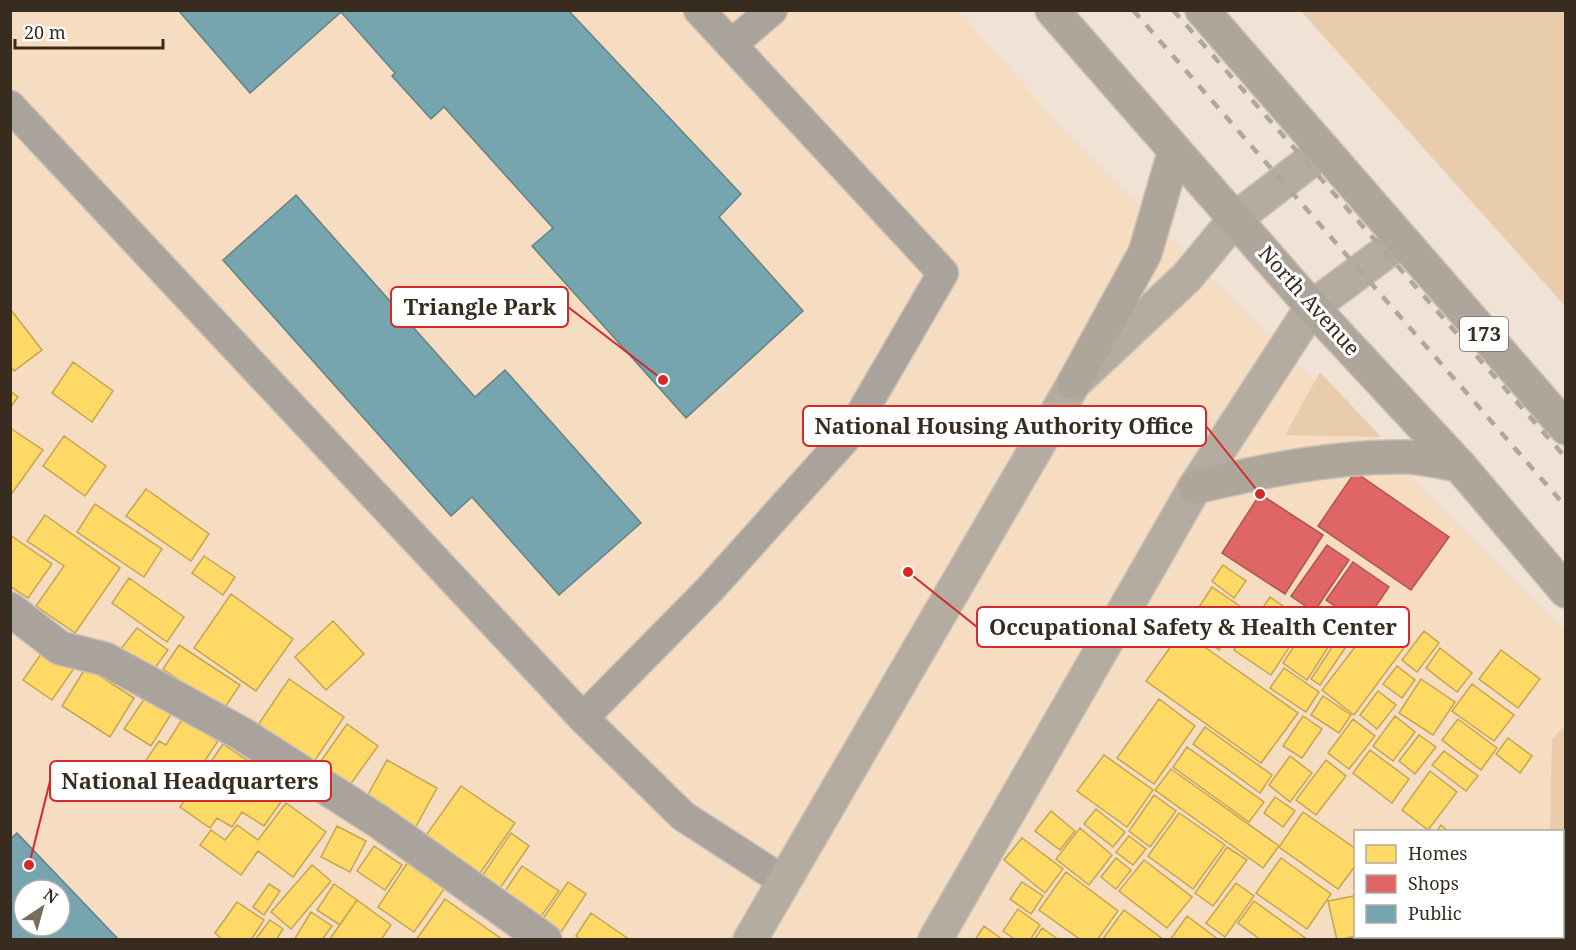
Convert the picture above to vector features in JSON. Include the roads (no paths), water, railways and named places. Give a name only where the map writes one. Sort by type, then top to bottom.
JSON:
[{"type":"main road","name":"North Avenue","points":[[1053,10],[1312,307],[1459,465],[1566,591]]},
{"type":"main road","name":"173","points":[[1202,10],[1566,428]]},
{"type":"main road","points":[[750,939],[1074,383],[1145,253],[1175,150]]},
{"type":"main road","points":[[1074,383],[1187,277],[1235,219],[1324,150]]},
{"type":"main road","points":[[935,939],[1195,487],[1312,307],[1402,240]]},
{"type":"main road","points":[[1195,487],[1340,460],[1406,457],[1459,465]]},
{"type":"street","points":[[10,609],[60,648],[105,659],[242,734],[378,821],[545,939]]},
{"type":"lane","points":[[584,718],[710,589],[850,433],[943,273],[699,10]]},
{"type":"lane","points":[[731,45],[772,10]]},
{"type":"lane","points":[[10,106],[584,718],[683,816],[785,882]]},
{"type":"railway","points":[[1133,10],[1566,507]]},
{"type":"railway","points":[[1173,10],[1566,458]]},
{"type":"place","name":"Triangle Park","points":[[663,380]]},
{"type":"place","name":"National Housing Authority Office","points":[[1260,494]]},
{"type":"place","name":"Occupational Safety & Health Center","points":[[908,572]]},
{"type":"place","name":"National Headquarters","points":[[29,865]]}]
